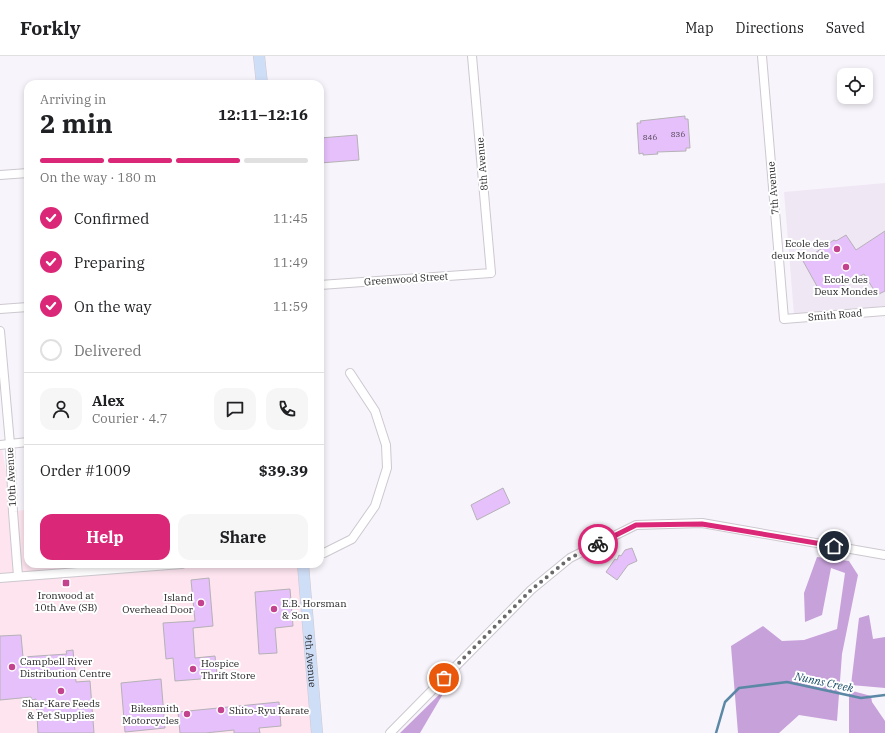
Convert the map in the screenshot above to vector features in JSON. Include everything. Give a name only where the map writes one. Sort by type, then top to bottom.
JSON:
[{"type":"main road","points":[[260,56],[262,80]]},
{"type":"main road","name":"9th Avenue","points":[[303,568],[317,733]]},
{"type":"street","name":"8th Avenue","points":[[472,56],[491,273]]},
{"type":"street","name":"7th Avenue","points":[[762,56],[784,319]]},
{"type":"street","points":[[0,175],[24,173]]},
{"type":"street","name":"Greenwood Street","points":[[324,285],[491,273]]},
{"type":"street","points":[[0,309],[24,307]]},
{"type":"street","name":"Smith Road","points":[[784,319],[885,311]]},
{"type":"street","name":"10th Avenue","points":[[0,330],[10,444],[18,576]]},
{"type":"street","points":[[324,554],[352,539],[376,506],[387,468],[386,445],[375,411],[350,373]]},
{"type":"street","points":[[0,444],[24,442]]},
{"type":"street","points":[[390,733],[531,590],[570,558],[636,525],[702,524],[885,555]]},
{"type":"street","points":[[0,578],[127,568]]},
{"type":"shaded area","name":"Ecole des deux Monde","points":[[885,183],[885,306],[794,315],[784,192]]},
{"type":"shaded area","points":[[0,438],[13,511],[24,510],[24,568],[303,568],[317,733],[0,733]]},
{"type":"shaded area","points":[[817,557],[849,561],[858,575],[842,654],[837,721],[799,715],[779,733],[738,733],[731,646],[763,626],[782,641],[804,640],[837,629],[845,573],[831,568],[822,615],[805,622],[804,593]]},
{"type":"shaded area","points":[[869,615],[873,639],[885,637],[885,688],[851,685],[859,618]]},
{"type":"shaded area","points":[[447,687],[420,733],[400,733]]},
{"type":"shaded area","points":[[849,690],[871,696],[872,702],[885,721],[885,733],[849,733]]},
{"type":"building","points":[[685,116],[685,119],[688,119],[690,148],[686,148],[686,151],[657,152],[658,154],[643,155],[643,153],[639,154],[637,123],[641,123],[640,121]]},
{"type":"building","points":[[357,135],[359,160],[324,163],[324,138]]},
{"type":"building","name":"Ecole des Deux Mondes","points":[[885,231],[885,291],[877,295],[864,274],[823,297],[803,261],[834,240],[836,241],[846,235],[856,250]]},
{"type":"building","points":[[503,488],[510,503],[477,520],[471,505]]},
{"type":"building","points":[[632,548],[637,561],[628,565],[617,580],[606,572],[615,559],[617,560],[619,555],[621,556],[625,550]]},
{"type":"building","points":[[209,578],[213,626],[193,628],[195,658],[215,656],[217,674],[213,678],[175,681],[173,658],[166,659],[163,623],[195,621],[191,580]]},
{"type":"building","name":"E.B. Horsman & Son","points":[[290,589],[293,626],[275,628],[277,653],[259,654],[255,592]]},
{"type":"building","name":"Shar-Kare Feeds & Pet Supplies","points":[[21,635],[23,657],[67,654],[66,651],[73,650],[76,682],[90,681],[94,733],[38,733],[36,699],[32,700],[31,697],[0,700],[0,636]]},
{"type":"building","points":[[161,679],[165,728],[125,732],[121,683]]},
{"type":"building","points":[[279,702],[281,726],[259,728],[260,733],[234,733],[234,730],[205,733],[180,733],[178,712]]},
{"type":"waterway","name":"Nunns Creek","points":[[716,733],[725,702],[739,688],[787,682],[861,698],[885,695]]},
{"type":"way so far","points":[[444,678],[531,590],[570,558],[598,544]]},
{"type":"place","name":"Ecole des deux Monde","points":[[837,249]]},
{"type":"place","name":"Ecole des Deux Mondes","points":[[846,267]]},
{"type":"place","name":"Ironwood at 10th Ave (SB)","points":[[66,583]]},
{"type":"place","name":"Island Overhead Door","points":[[201,603]]},
{"type":"place","name":"E.B. Horsman & Son","points":[[274,609]]},
{"type":"place","name":"Campbell River Distribution Centre","points":[[12,667]]},
{"type":"place","name":"Hospice Thrift Store","points":[[193,669]]},
{"type":"place","name":"Shar-Kare Feeds & Pet Supplies","points":[[61,691]]},
{"type":"place","name":"Shito-Ryu Karate","points":[[221,710]]},
{"type":"place","name":"Bikesmith Motorcycles","points":[[187,714]]},
{"type":"route","points":[[598,544],[636,525],[702,524],[834,546]]}]
